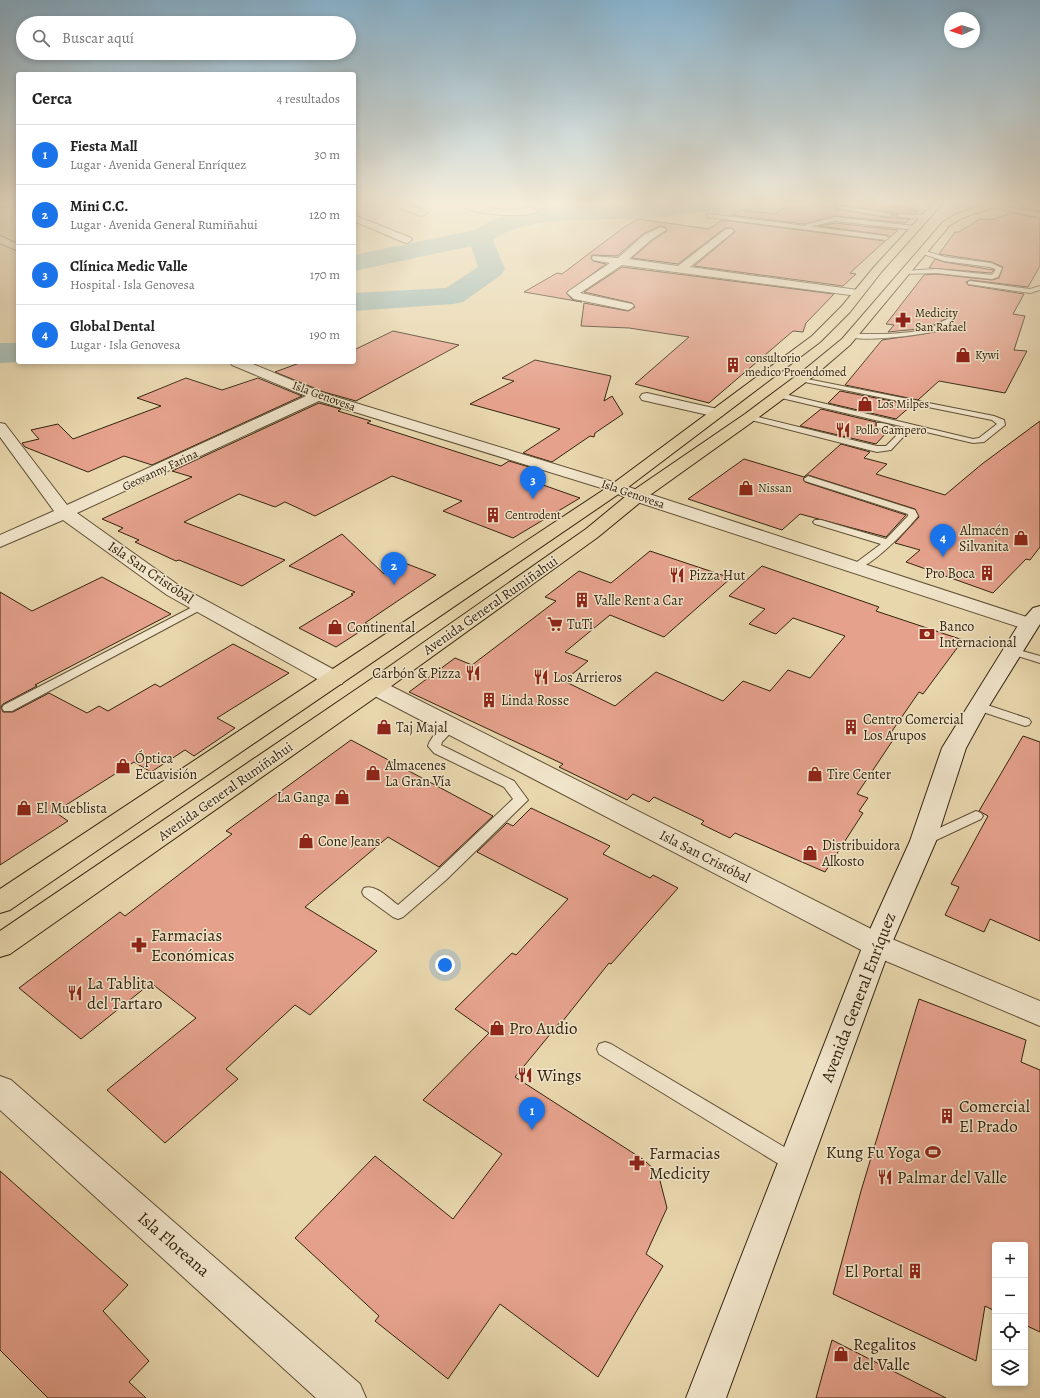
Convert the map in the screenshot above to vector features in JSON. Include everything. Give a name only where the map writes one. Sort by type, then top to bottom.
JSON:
[{"type":"highway","name":"Avenida General Rumiñahui","points":[[0,903],[617,488],[816,339],[846,309],[880,268]]},
{"type":"highway","name":"Avenida General Rumiñahui","points":[[0,946],[375,687],[592,533],[637,496],[750,417],[846,342],[909,268]]},
{"type":"street","points":[[609,268],[573,293],[578,296],[628,306]]},
{"type":"street","points":[[675,268],[858,293]]},
{"type":"street","name":"Isla Genovesa","points":[[242,364],[318,396],[617,488],[637,496],[857,568],[1035,618]]},
{"type":"street","name":"Geovanny Farina","points":[[0,542],[65,514],[318,396]]},
{"type":"street","points":[[647,397],[717,414]]},
{"type":"street","name":"Isla San Cristóbal","points":[[0,427],[65,514],[174,591],[202,605],[334,679]]},
{"type":"street","name":"Avenida General Enríquez","points":[[706,1398],[877,945],[923,841],[954,748],[1012,651],[1035,618]]},
{"type":"street","name":"Isla San Cristóbal","points":[[375,687],[877,945],[1040,1014]]},
{"type":"street","name":"Isla Floreana","points":[[0,1090],[346,1398]]},
{"type":"lane","points":[[904,274],[936,271],[992,277],[996,276],[999,268]]},
{"type":"lane","points":[[904,274],[933,278]]},
{"type":"lane","points":[[962,282],[1030,291],[1038,290],[1040,288]]},
{"type":"lane","points":[[851,336],[883,337],[913,333],[940,327],[950,320]]},
{"type":"lane","points":[[778,396],[973,441],[981,440],[1001,425],[1001,422],[994,418],[800,379]]},
{"type":"lane","points":[[750,417],[877,449],[888,448],[900,436],[897,432],[858,418],[778,396]]},
{"type":"lane","points":[[808,479],[912,512],[913,516],[888,543],[857,568]]},
{"type":"lane","points":[[818,522],[888,543]]},
{"type":"lane","points":[[8,708],[202,605]]},
{"type":"lane","points":[[1012,651],[1040,660]]},
{"type":"lane","points":[[978,706],[1026,722]]},
{"type":"lane","points":[[369,892],[398,913],[441,876],[520,800],[509,784],[438,750],[434,746],[436,740],[451,726]]},
{"type":"lane","points":[[923,841],[976,816]]},
{"type":"lane","points":[[605,1049],[794,1163]]},
{"type":"building","points":[[570,268],[600,268],[566,293],[573,300],[582,302],[524,292],[557,273],[562,274]]},
{"type":"building","points":[[620,268],[632,268],[834,294],[806,323],[803,332],[793,331],[709,403],[635,384],[689,337],[629,328],[581,326],[584,303],[628,311],[635,307],[632,303],[584,292]]},
{"type":"building","points":[[711,268],[855,268],[850,273],[856,274],[843,286]]},
{"type":"building","points":[[932,268],[983,268],[994,270],[991,273]]},
{"type":"building","points":[[1003,268],[1039,268],[1028,287],[970,280],[966,282],[968,285],[1024,294],[1013,314],[1025,316],[1014,350],[1027,351],[1005,393],[939,381],[918,400],[845,385],[882,340],[935,332],[946,328],[954,321],[954,319],[949,317],[928,328],[888,332],[894,325],[886,324],[924,275],[936,274],[992,280],[999,278]]},
{"type":"building","points":[[393,331],[459,345],[356,401],[324,392],[275,372],[297,364],[356,364],[356,349]]},
{"type":"building","points":[[535,360],[611,376],[604,401],[612,396],[623,414],[595,433],[594,437],[590,436],[552,462],[523,453],[560,429],[470,404],[514,381],[502,378]]},
{"type":"building","points":[[186,378],[222,390],[258,378],[302,396],[152,465],[124,456],[88,472],[25,447],[22,443],[39,439],[31,430],[58,424],[73,439],[161,406],[137,398]]},
{"type":"building","name":"Los Milpes","points":[[840,391],[912,405],[896,419],[828,403]]},
{"type":"building","points":[[319,403],[341,409],[338,411],[371,421],[367,423],[501,466],[509,461],[539,470],[526,479],[580,498],[513,538],[443,511],[462,501],[392,476],[315,516],[285,502],[275,507],[239,494],[184,522],[285,560],[242,586],[179,560],[176,561],[135,542],[139,540],[118,531],[123,528],[102,519],[192,477],[172,471]]},
{"type":"building","name":"Pollo Campero","points":[[821,409],[876,422],[876,428],[887,432],[876,444],[800,426]]},
{"type":"building","points":[[1040,421],[1040,547],[1030,560],[1026,559],[993,593],[906,562],[920,550],[895,543],[919,517],[915,509],[808,475],[803,479],[805,482],[906,515],[886,537],[800,514],[782,530],[688,499],[744,459],[804,477],[841,444],[870,452],[864,458],[887,464],[876,474],[945,495],[982,464]]},
{"type":"building","points":[[342,534],[384,574],[402,562],[436,575],[365,623],[370,625],[336,647],[299,628],[353,595],[351,594],[355,592],[289,566]]},
{"type":"building","points":[[650,551],[731,578],[664,637],[610,615],[565,652],[588,661],[564,681],[615,706],[656,672],[723,701],[743,681],[770,691],[788,670],[810,678],[845,636],[793,618],[776,634],[749,624],[765,609],[729,596],[762,566],[879,607],[876,611],[963,640],[923,694],[919,692],[890,734],[895,737],[857,794],[868,798],[859,811],[863,813],[825,872],[735,833],[730,838],[701,824],[704,821],[654,797],[649,802],[633,794],[627,800],[559,767],[563,764],[409,692],[455,658],[472,665],[556,601],[545,597],[579,571],[611,583]]},
{"type":"building","points":[[102,577],[171,614],[35,685],[37,686],[3,704],[1,707],[3,712],[13,712],[49,693],[87,713],[99,706],[108,711],[155,684],[160,687],[233,644],[289,673],[217,718],[235,728],[194,756],[185,750],[151,772],[134,762],[55,812],[68,821],[0,865],[0,592],[32,611]]},
{"type":"building","points":[[1023,736],[1040,742],[1040,941],[990,919],[984,932],[945,915],[959,887],[951,884],[988,816],[979,811]]},
{"type":"building","points":[[351,740],[493,816],[439,867],[388,837],[305,907],[377,951],[310,1015],[295,1005],[226,1069],[238,1079],[165,1143],[107,1090],[196,1018],[151,983],[81,1039],[19,988],[120,912],[125,916],[232,834],[226,831]]},
{"type":"building","points":[[531,808],[610,846],[603,854],[650,878],[653,875],[678,888],[611,964],[609,963],[562,1022],[561,1021],[515,1077],[644,1160],[658,1173],[667,1208],[646,1254],[663,1266],[598,1377],[500,1304],[448,1379],[375,1321],[379,1316],[295,1238],[375,1156],[453,1219],[502,1154],[423,1100],[489,1033],[455,1009],[512,953],[516,955],[568,899],[477,852],[507,823],[513,826]]},
{"type":"building","points":[[919,999],[1026,1040],[1021,1062],[1040,1070],[1040,1332],[1028,1326],[1028,1242],[992,1242],[992,1310],[985,1306],[976,1361],[833,1294],[861,1191]]},
{"type":"building","points":[[0,1171],[128,1285],[103,1311],[149,1361],[129,1382],[146,1398],[48,1398],[0,1350]]},
{"type":"building","points":[[832,1340],[946,1398],[816,1398]]},
{"type":"waterway","points":[[356,302],[453,296],[492,268]]},
{"type":"waterway","points":[[0,353],[16,353]]},
{"type":"place","name":"Medicity San Rafael","points":[[903,320]]},
{"type":"place","name":"Kywi","points":[[963,355]]},
{"type":"place","name":"consultorio medico Proendomed","points":[[733,365]]},
{"type":"place","name":"Los Milpes","points":[[865,404]]},
{"type":"place","name":"Pollo Campero","points":[[843,430]]},
{"type":"place","name":"Nissan","points":[[746,488]]},
{"type":"place","name":"Clínica Medic Valle","points":[[533,499]]},
{"type":"place","name":"Centrodent","points":[[493,515]]},
{"type":"place","name":"Almacén Silvanita","points":[[1021,538]]},
{"type":"place","name":"Global Dental","points":[[943,557]]},
{"type":"place","name":"Pro Boca","points":[[987,573]]},
{"type":"place","name":"Pizza Hut","points":[[677,575]]},
{"type":"place","name":"Mini C.C.","points":[[394,585]]},
{"type":"place","name":"Valle Rent a Car","points":[[582,600]]},
{"type":"place","name":"TuTi","points":[[555,624]]},
{"type":"place","name":"Continental","points":[[335,627]]},
{"type":"place","name":"Banco Internacional","points":[[927,634]]},
{"type":"place","name":"Carbón & Pizza","points":[[473,673]]},
{"type":"place","name":"Los Arrieros","points":[[541,677]]},
{"type":"place","name":"Linda Rosse","points":[[489,700]]},
{"type":"place","name":"Taj Majal","points":[[384,727]]},
{"type":"place","name":"Centro Comercial Los Arupos","points":[[851,727]]},
{"type":"place","name":"Óptica Ecuavisión","points":[[123,766]]},
{"type":"place","name":"Almacenes La Gran Vía","points":[[373,773]]},
{"type":"place","name":"Tire Center","points":[[815,774]]},
{"type":"place","name":"La Ganga","points":[[342,797]]},
{"type":"place","name":"El Mueblista","points":[[24,808]]},
{"type":"place","name":"Cone Jeans","points":[[306,841]]},
{"type":"place","name":"Distribuidora Alkosto","points":[[810,853]]},
{"type":"place","name":"Farmacias Económicas","points":[[139,945]]},
{"type":"place","name":"La Tablita del Tartaro","points":[[75,993]]},
{"type":"place","name":"Pro Audio","points":[[497,1028]]},
{"type":"place","name":"Wings","points":[[525,1075]]},
{"type":"place","name":"Comercial El Prado","points":[[947,1116]]},
{"type":"place","name":"Fiesta Mall","points":[[532,1130]]},
{"type":"place","name":"Kung Fu Yoga","points":[[933,1152]]},
{"type":"place","name":"Farmacias Medicity","points":[[637,1163]]},
{"type":"place","name":"Palmar del Valle","points":[[885,1177]]},
{"type":"place","name":"El Portal","points":[[915,1271]]},
{"type":"place","name":"Regalitos del Valle","points":[[841,1354]]}]
